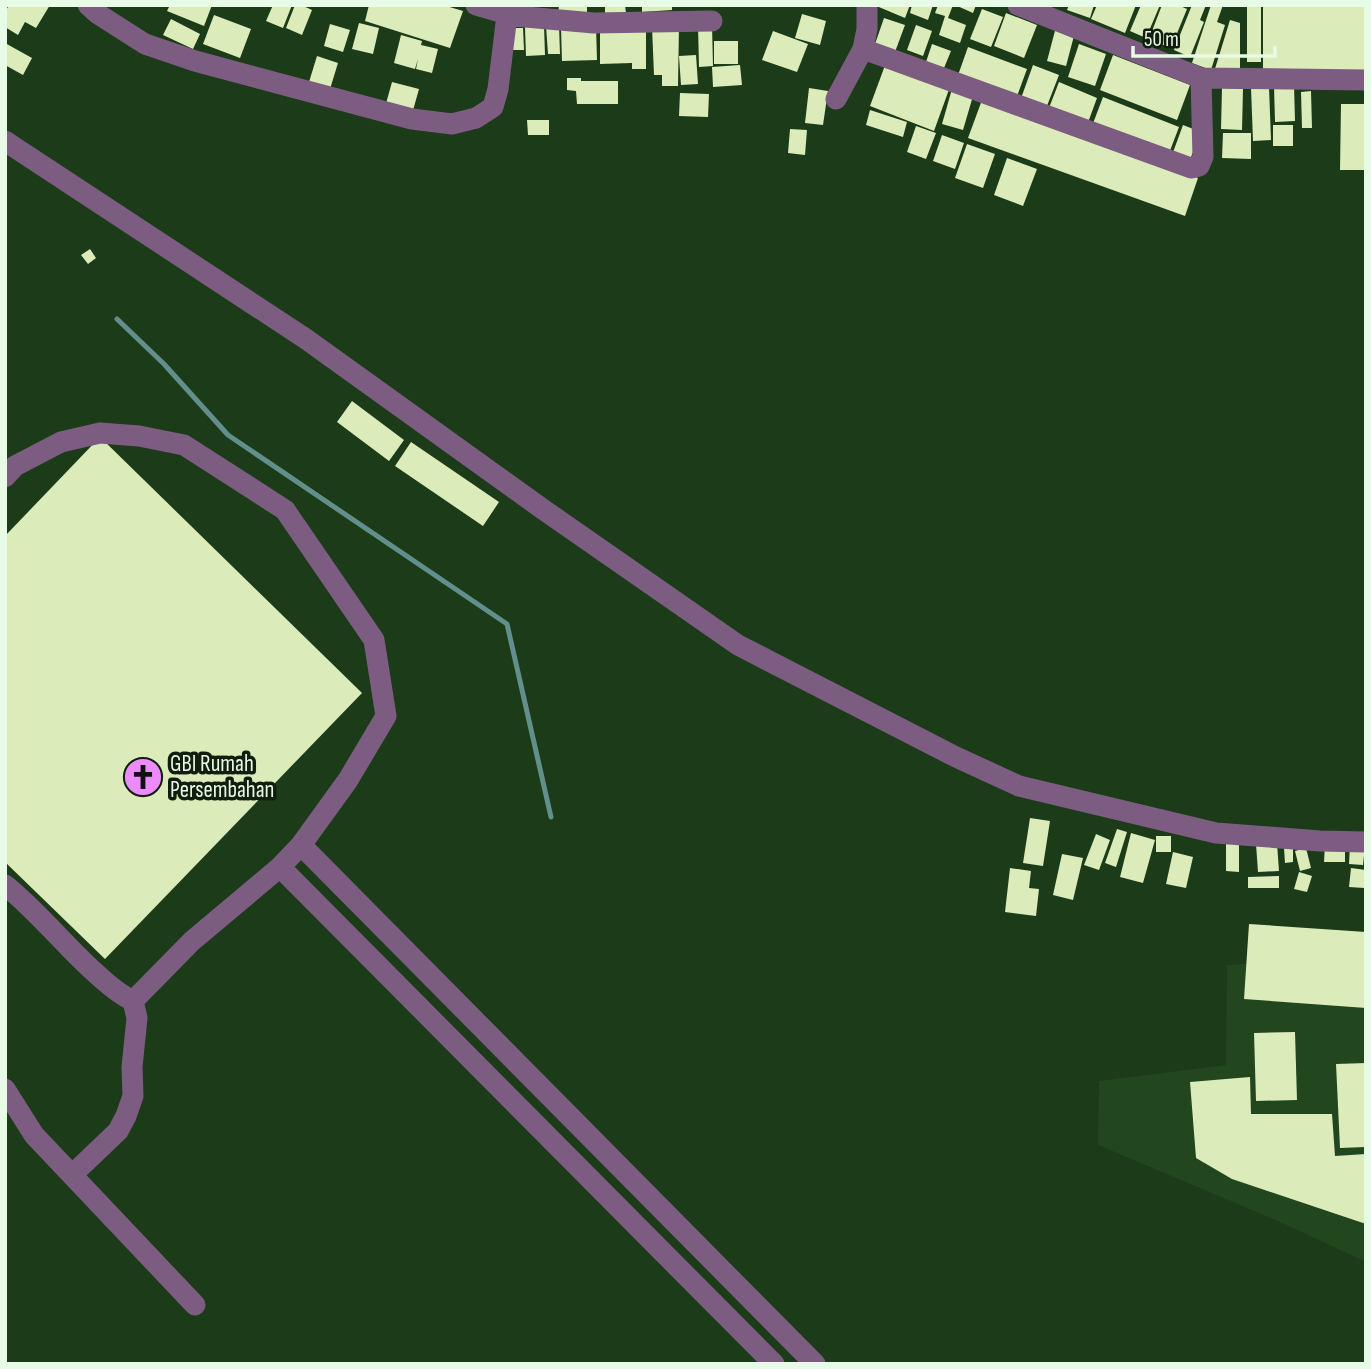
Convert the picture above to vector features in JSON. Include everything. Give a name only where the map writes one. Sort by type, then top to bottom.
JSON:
[{"type":"street","points":[[476,5],[512,12],[676,14],[712,21]]},
{"type":"street","points":[[836,99],[863,49],[867,29],[867,5]]},
{"type":"street","points":[[1023,6],[1201,78],[1366,80]]},
{"type":"street","points":[[93,9],[145,44],[195,61],[412,119],[452,124],[476,118],[493,107],[512,12]]},
{"type":"street","points":[[863,49],[1191,168],[1199,166],[1203,157],[1201,78]]},
{"type":"street","points":[[5,141],[306,338],[544,510],[738,645],[956,757],[1019,786],[1216,833],[1366,842]]},
{"type":"street","points":[[5,477],[15,466],[61,442],[100,433],[139,436],[184,445],[285,510],[374,640],[386,716],[348,780],[300,845],[280,867],[192,941],[133,1001]]},
{"type":"street","points":[[300,845],[815,1364]]},
{"type":"street","points":[[280,867],[774,1364]]},
{"type":"street","points":[[10,896],[80,961],[133,1001],[137,1018],[132,1067],[133,1096],[127,1116],[118,1131],[72,1175]]},
{"type":"street","points":[[5,1090],[34,1135],[195,1305]]},
{"type":"shaded area","points":[[1366,957],[1366,1262],[1280,1222],[1098,1145],[1099,1081],[1226,1065],[1227,965]]},
{"type":"building","points":[[9,5],[50,5],[36,28],[25,22],[18,35],[5,27],[5,12]]},
{"type":"building","points":[[170,5],[212,5],[204,26],[167,11]]},
{"type":"building","points":[[273,5],[292,5],[283,28],[266,21]]},
{"type":"building","points":[[295,5],[312,10],[302,35],[286,28]]},
{"type":"building","points":[[369,5],[443,5],[463,11],[450,48],[365,21]]},
{"type":"building","points":[[559,5],[587,5],[587,16],[558,15]]},
{"type":"building","points":[[605,5],[625,5],[626,13],[605,15]]},
{"type":"building","points":[[642,5],[672,5],[672,10],[642,12]]},
{"type":"building","points":[[874,5],[910,5],[905,18]]},
{"type":"building","points":[[912,5],[933,5],[928,20],[910,13]]},
{"type":"building","points":[[938,5],[953,5],[948,18],[966,25],[960,43],[939,35],[945,16],[935,13]]},
{"type":"building","points":[[955,5],[976,5],[973,13]]},
{"type":"building","points":[[1069,5],[1094,5],[1090,18],[1067,10]]},
{"type":"building","points":[[1097,5],[1136,5],[1125,33],[1091,19]]},
{"type":"building","points":[[1141,5],[1160,5],[1146,38],[1130,31]]},
{"type":"building","points":[[1162,5],[1178,5],[1187,9],[1171,48],[1149,39]]},
{"type":"building","points":[[1192,5],[1206,5],[1200,20],[1204,22],[1190,57],[1174,50]]},
{"type":"building","points":[[1211,5],[1223,5],[1217,22],[1225,25],[1211,70],[1192,63]]},
{"type":"building","points":[[1247,5],[1261,5],[1261,62],[1247,62]]},
{"type":"building","points":[[1263,5],[1366,5],[1366,72],[1263,71]]},
{"type":"building","points":[[982,9],[1003,17],[991,47],[970,39]]},
{"type":"building","points":[[1006,13],[1037,25],[1024,58],[994,46]]},
{"type":"building","points":[[802,14],[826,21],[820,45],[795,38]]},
{"type":"building","points":[[214,15],[251,29],[240,58],[203,44]]},
{"type":"building","points":[[884,18],[905,25],[895,52],[875,44]]},
{"type":"building","points":[[171,19],[200,34],[193,49],[163,35]]},
{"type":"building","points":[[1230,20],[1240,23],[1240,71],[1214,72]]},
{"type":"building","points":[[359,23],[379,28],[373,54],[352,49]]},
{"type":"building","points":[[330,24],[350,30],[343,52],[324,46]]},
{"type":"building","points":[[559,25],[560,54],[548,54],[546,26]]},
{"type":"building","points":[[698,25],[712,25],[713,66],[699,67]]},
{"type":"building","points":[[916,25],[932,31],[923,56],[907,50]]},
{"type":"building","points":[[544,26],[545,55],[526,56],[525,27]]},
{"type":"building","points":[[596,26],[597,60],[562,61],[561,28]]},
{"type":"building","points":[[679,26],[678,86],[662,86],[662,75],[654,75],[652,27]]},
{"type":"building","points":[[1056,27],[1075,32],[1066,66],[1047,61]]},
{"type":"building","points":[[508,28],[523,28],[524,50],[508,50]]},
{"type":"building","points":[[600,28],[646,30],[646,69],[632,69],[632,63],[600,64]]},
{"type":"building","points":[[773,31],[808,44],[797,72],[762,60]]},
{"type":"building","points":[[401,35],[422,41],[421,45],[438,49],[432,73],[416,69],[418,59],[415,69],[394,63]]},
{"type":"building","points":[[714,41],[738,41],[738,64],[714,64]]},
{"type":"building","points":[[5,43],[32,58],[23,75],[5,65]]},
{"type":"building","points":[[932,44],[951,51],[944,68],[926,62]]},
{"type":"building","points":[[1079,44],[1106,54],[1095,86],[1068,77]]},
{"type":"building","points":[[968,47],[1027,69],[1016,99],[957,78]]},
{"type":"building","points":[[696,55],[698,84],[681,85],[679,56]]},
{"type":"building","points":[[1113,55],[1190,85],[1177,120],[1100,90]]},
{"type":"building","points":[[317,56],[338,63],[330,89],[309,82]]},
{"type":"building","points":[[887,60],[951,84],[934,131],[870,106]]},
{"type":"building","points":[[740,65],[742,85],[713,87],[712,67]]},
{"type":"building","points":[[1033,65],[1059,75],[1045,111],[1020,101]]},
{"type":"building","points":[[567,78],[581,78],[581,81],[618,81],[618,104],[577,104],[576,91],[567,90]]},
{"type":"building","points":[[392,82],[419,89],[412,114],[385,107]]},
{"type":"building","points":[[1059,82],[1097,98],[1086,128],[1047,113]]},
{"type":"building","points":[[1294,85],[1295,121],[1275,122],[1274,86]]},
{"type":"building","points":[[1269,87],[1271,140],[1253,141],[1251,88]]},
{"type":"building","points":[[809,88],[828,91],[823,125],[805,123]]},
{"type":"building","points":[[1222,88],[1243,89],[1242,130],[1221,129]]},
{"type":"building","points":[[952,89],[973,96],[963,130],[942,124]]},
{"type":"building","points":[[1311,91],[1312,128],[1302,128],[1301,92]]},
{"type":"building","points":[[680,93],[709,94],[708,117],[679,116]]},
{"type":"building","points":[[1103,97],[1179,127],[1168,156],[1092,126]]},
{"type":"building","points":[[982,100],[1198,178],[1185,216],[968,138]]},
{"type":"building","points":[[1341,104],[1366,104],[1366,170],[1340,170]]},
{"type":"building","points":[[870,110],[907,122],[903,137],[866,125]]},
{"type":"building","points":[[527,120],[549,120],[549,135],[528,135]]},
{"type":"building","points":[[1183,125],[1201,132],[1189,162],[1172,155]]},
{"type":"building","points":[[1273,125],[1293,125],[1293,146],[1273,146]]},
{"type":"building","points":[[916,126],[936,133],[926,159],[907,152]]},
{"type":"building","points":[[790,129],[807,130],[805,155],[788,153]]},
{"type":"building","points":[[1223,133],[1251,133],[1251,159],[1222,158]]},
{"type":"building","points":[[942,135],[964,143],[955,169],[933,161]]},
{"type":"building","points":[[967,144],[995,154],[983,188],[955,178]]},
{"type":"building","points":[[1007,158],[1037,169],[1023,206],[994,195]]},
{"type":"building","points":[[90,249],[96,258],[88,264],[81,255]]},
{"type":"building","points":[[352,401],[404,440],[389,461],[337,422]]},
{"type":"building","name":"GBI Rumah Persembahan","points":[[100,437],[362,693],[105,959],[5,862],[5,536]]},
{"type":"building","points":[[411,442],[499,502],[483,526],[395,466]]},
{"type":"building","points":[[1030,818],[1050,821],[1043,866],[1023,863]]},
{"type":"building","points":[[1117,829],[1127,832],[1116,867],[1105,863]]},
{"type":"building","points":[[1131,833],[1155,840],[1143,883],[1120,877]]},
{"type":"building","points":[[1096,834],[1110,840],[1099,870],[1084,865]]},
{"type":"building","points":[[1156,836],[1171,836],[1171,852],[1156,852]]},
{"type":"building","points":[[1226,843],[1239,843],[1239,872],[1226,871]]},
{"type":"building","points":[[1277,843],[1279,871],[1258,872],[1256,844]]},
{"type":"building","points":[[1325,843],[1345,843],[1345,862],[1324,862]]},
{"type":"building","points":[[1350,845],[1365,846],[1363,865],[1349,864]]},
{"type":"building","points":[[1284,848],[1293,848],[1293,862],[1285,863]]},
{"type":"building","points":[[1306,848],[1311,868],[1300,871],[1295,851]]},
{"type":"building","points":[[1173,852],[1193,857],[1186,888],[1166,884]]},
{"type":"building","points":[[1062,854],[1083,858],[1073,900],[1053,895]]},
{"type":"building","points":[[1010,868],[1031,871],[1029,888],[1039,889],[1036,916],[1005,912]]},
{"type":"building","points":[[1351,868],[1366,870],[1364,888],[1349,887]]},
{"type":"building","points":[[1299,872],[1312,876],[1307,892],[1294,889]]},
{"type":"building","points":[[1279,876],[1279,888],[1248,888],[1248,877]]},
{"type":"building","points":[[1249,924],[1366,932],[1366,1008],[1244,999]]},
{"type":"building","points":[[1295,1032],[1297,1100],[1256,1101],[1254,1033]]},
{"type":"building","points":[[1366,1063],[1366,1147],[1340,1148],[1336,1064]]},
{"type":"building","points":[[1250,1077],[1251,1114],[1332,1114],[1335,1156],[1366,1154],[1366,1224],[1232,1179],[1196,1158],[1190,1082]]},
{"type":"waterway","points":[[117,319],[164,364],[228,435],[507,624],[551,817]]},
{"type":"place","name":"GBI Rumah Persembahan","points":[[143,777]]}]
